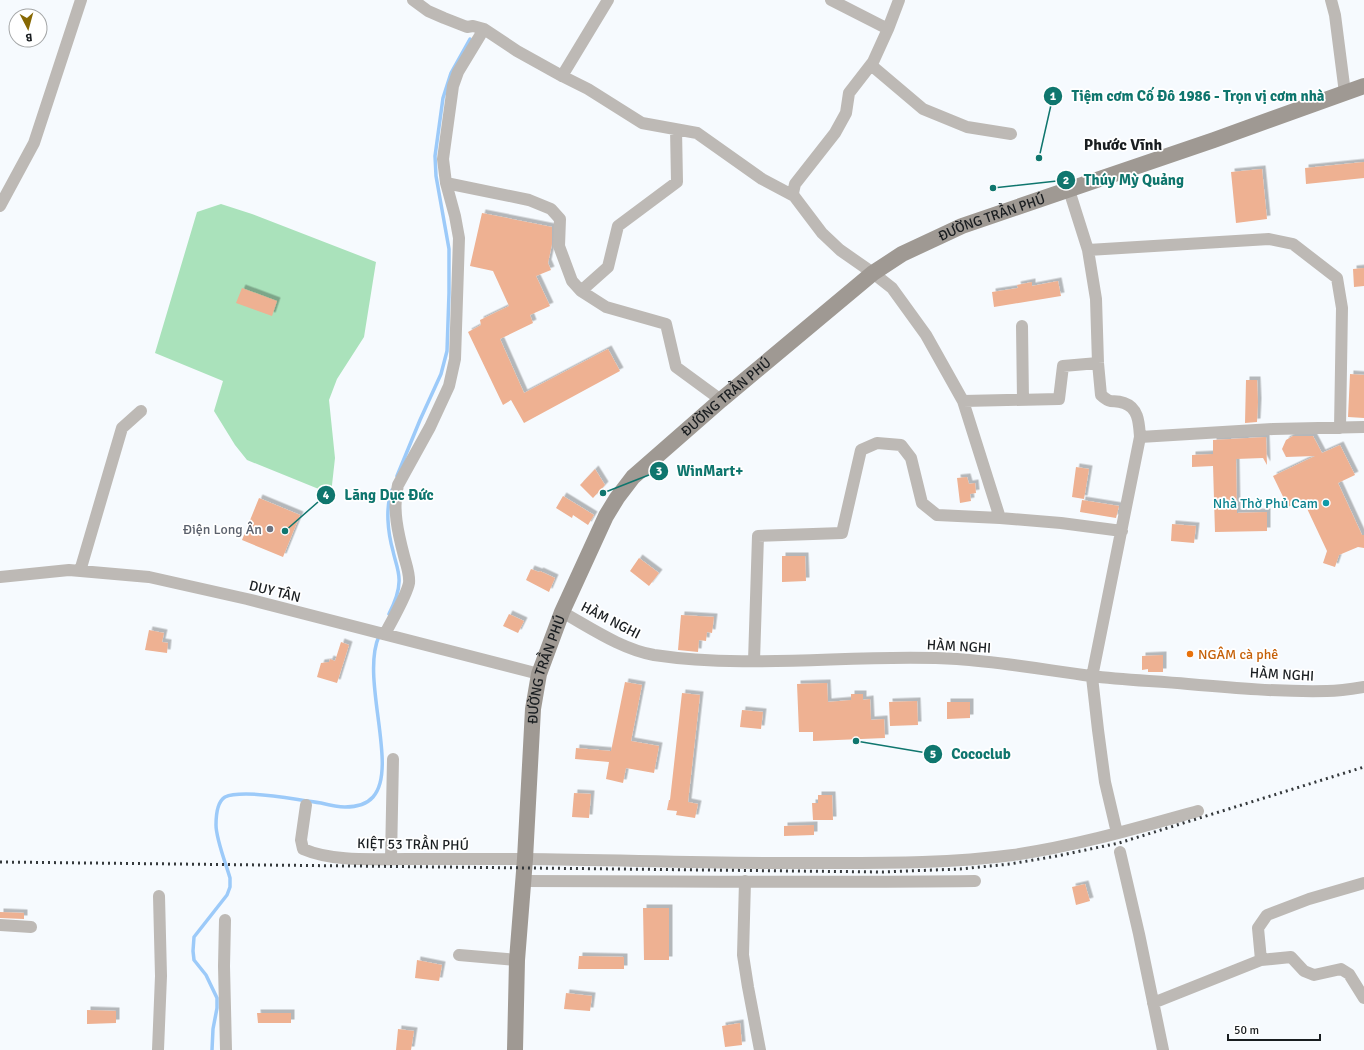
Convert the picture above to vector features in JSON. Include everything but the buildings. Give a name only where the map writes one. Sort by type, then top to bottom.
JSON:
[{"type":"street","points":[[0,206],[34,143],[81,0]]},
{"type":"street","points":[[413,0],[428,11],[468,27],[472,26],[481,30],[517,52],[588,89],[642,123],[697,133],[762,179],[794,196],[822,233],[840,250],[874,273],[892,288],[926,336],[963,401],[1000,518]]},
{"type":"street","points":[[562,76],[608,0]]},
{"type":"street","points":[[832,0],[888,29]]},
{"type":"street","points":[[794,196],[793,193],[795,184],[835,133],[846,113],[849,93],[871,65],[888,29],[898,0]]},
{"type":"street","points":[[1331,0],[1335,14],[1345,93]]},
{"type":"street","points":[[381,633],[409,584],[409,574],[398,534],[395,501],[396,492],[398,485],[430,427],[449,386],[455,359],[459,238],[446,183],[443,159],[453,86],[458,72],[481,30]]},
{"type":"street","points":[[871,65],[923,109],[968,127],[1011,134]]},
{"type":"street","name":"ĐƯỜNG TRẦN PHÚ","points":[[515,1050],[517,960],[525,859],[533,708],[539,674],[562,612],[606,516],[617,498],[633,477],[721,400],[874,273],[902,254],[962,226],[1364,86]]},
{"type":"street","points":[[581,291],[608,267],[618,226],[677,182],[676,129]]},
{"type":"street","points":[[446,183],[530,200],[551,209],[560,219],[559,246],[572,281],[581,291],[606,306],[666,324],[676,367],[721,400]]},
{"type":"street","points":[[1069,190],[1088,250],[1096,299],[1098,363],[1101,395],[1108,401],[1124,403],[1133,408],[1139,422],[1140,437],[1092,676],[1105,782],[1117,833]]},
{"type":"street","points":[[1088,250],[1269,239],[1293,244],[1337,278],[1342,308],[1340,428]]},
{"type":"street","points":[[1022,326],[1023,400]]},
{"type":"street","points":[[963,401],[1059,399],[1063,366],[1098,363]]},
{"type":"street","points":[[80,571],[122,428],[141,411]]},
{"type":"street","points":[[1140,437],[1273,429],[1364,428]]},
{"type":"street","points":[[754,661],[758,536],[842,533],[861,450],[877,443],[901,445],[911,458],[922,502],[937,515],[1061,523],[1122,531]]},
{"type":"street","name":"DUY TÂN","points":[[0,577],[69,570],[149,577],[247,599],[539,674]]},
{"type":"street","name":"HÀM NGHI","points":[[562,612],[628,648],[653,654],[682,658],[790,662],[844,659],[955,659],[997,662],[1092,676],[1281,690],[1329,691],[1364,688]]},
{"type":"street","points":[[391,859],[393,759]]},
{"type":"street","name":"KIỆT 53 TRẦN PHÚ","points":[[306,805],[302,840],[303,848],[317,855],[340,858],[525,859],[748,864],[878,863],[960,860],[1014,854],[1117,833],[1198,811]]},
{"type":"street","points":[[1120,852],[1163,1050]]},
{"type":"street","points":[[745,881],[744,955],[749,994],[760,1050]]},
{"type":"street","points":[[523,882],[976,881]]},
{"type":"street","points":[[1261,960],[1258,928],[1267,915],[1310,899],[1364,883]]},
{"type":"street","points":[[158,1050],[161,976],[159,896]]},
{"type":"street","points":[[225,920],[224,966],[226,1050]]},
{"type":"street","points":[[0,925],[31,927]]},
{"type":"street","points":[[459,955],[517,960]]},
{"type":"street","points":[[1153,1003],[1261,960],[1291,957],[1304,971],[1314,975],[1341,969],[1349,974],[1364,998]]},
{"type":"green space","points":[[221,204],[252,214],[376,262],[364,337],[337,379],[329,400],[335,458],[331,494],[247,460],[235,445],[214,411],[223,381],[155,353],[197,212]]},
{"type":"waterway","points":[[397,476],[441,374],[447,351],[449,249],[436,176],[435,156],[443,98],[451,73],[470,39]]},
{"type":"waterway","points":[[389,614],[399,586],[398,570],[391,544],[389,529],[388,505],[392,490]]},
{"type":"waterway","points":[[212,1050],[217,998],[206,975],[194,960],[193,951],[194,937],[227,895],[230,887],[230,878],[216,831],[216,818],[220,802],[222,799],[230,795],[255,794],[336,806],[353,807],[367,802],[373,797],[380,784],[382,766],[374,675],[374,654],[379,636]]},
{"type":"railway","points":[[0,862],[882,872],[960,869],[1010,864],[1119,843],[1364,767]]},
{"type":"place","name":"Tiệm cơm Cố Đô 1986 - Trọn vị cơm nhà","points":[[1039,158]]},
{"type":"place","name":"Thúy Mỳ Quảng","points":[[993,188]]},
{"type":"place","name":"WinMart+","points":[[603,493]]},
{"type":"place","name":"Nhà Thờ Phủ Cam","points":[[1326,503]]},
{"type":"place","name":"Điện Long Ân","points":[[270,529]]},
{"type":"place","name":"Lăng Dục Đức","points":[[285,531]]},
{"type":"place","name":"NGÂM cà phê","points":[[1190,654]]},
{"type":"place","name":"Cococlub","points":[[856,741]]},
{"type":"district","name":"Phước Vĩnh","points":[[1123,144]]}]
